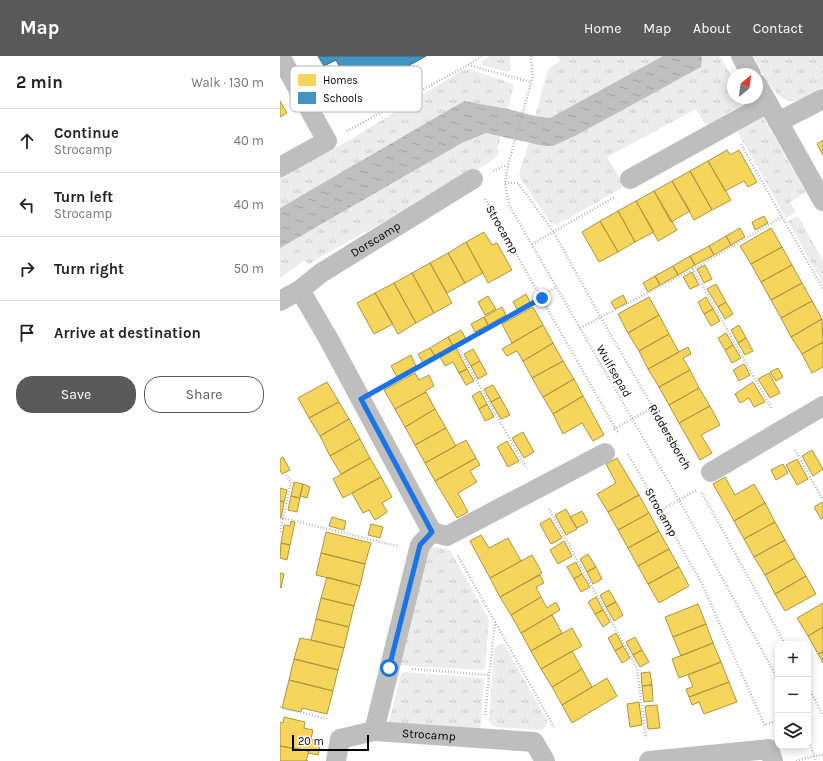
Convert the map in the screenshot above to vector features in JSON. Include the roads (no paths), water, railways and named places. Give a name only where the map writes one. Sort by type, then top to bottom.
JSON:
[{"type":"street","points":[[280,56],[290,74]]},
{"type":"street","points":[[741,56],[748,68]]},
{"type":"street","points":[[763,95],[823,201]]},
{"type":"street","points":[[778,122],[823,99]]},
{"type":"street","points":[[630,179],[768,104]]},
{"type":"street","points":[[280,167],[327,141],[311,112]]},
{"type":"street","name":"Dorscamp","points":[[280,302],[300,290],[321,273],[473,179]]},
{"type":"street","points":[[300,290],[361,399],[440,534]]},
{"type":"street","points":[[711,472],[823,406]]},
{"type":"street","points":[[374,731],[420,545],[605,453]]},
{"type":"street","name":"Strocamp","points":[[336,761],[340,739],[374,731],[534,742],[545,761]]},
{"type":"street","points":[[648,753],[771,755]]},
{"type":"water","points":[[663,56],[701,56],[701,67],[575,136],[553,146],[544,146],[486,133],[462,143],[280,248],[280,208],[464,101],[550,118]]}]
